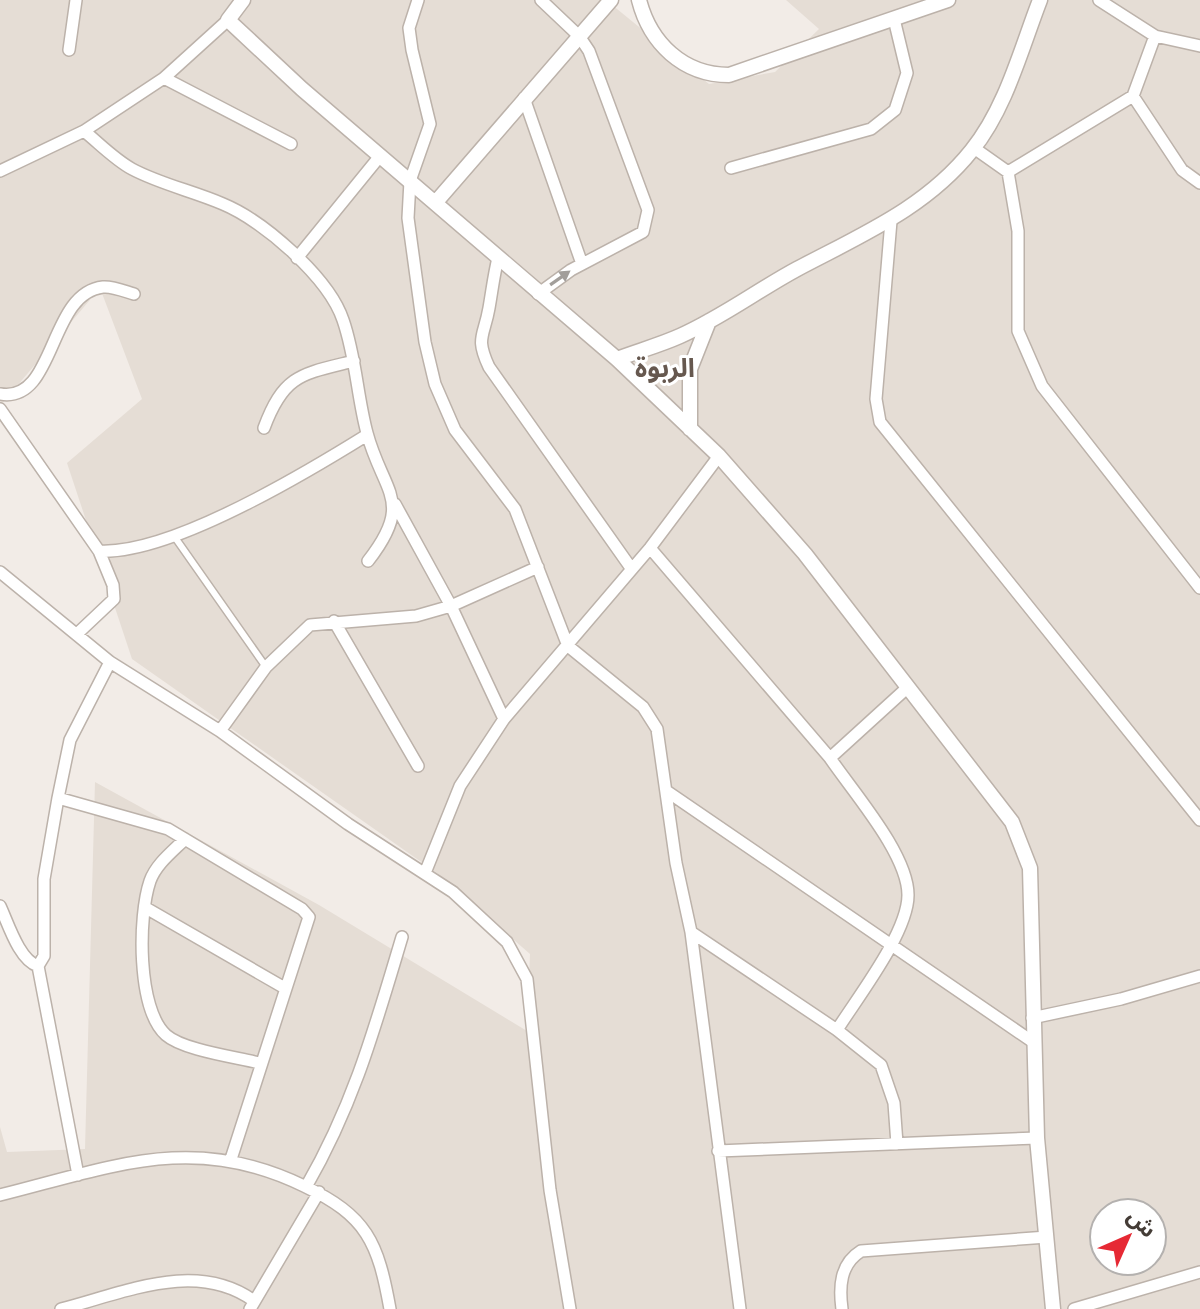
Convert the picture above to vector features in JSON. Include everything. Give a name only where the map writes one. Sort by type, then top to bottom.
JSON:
[{"type":"street","points":[[69,50],[76,0]]},
{"type":"street","points":[[0,171],[84,131],[164,78],[228,20],[243,0]]},
{"type":"street","points":[[418,0],[409,28],[430,124],[410,181],[411,248],[435,384],[455,430],[515,509],[568,646],[652,717],[668,792],[676,863],[691,932],[740,1309]]},
{"type":"street","points":[[538,294],[582,264],[637,236],[648,220],[589,51],[579,36],[541,0]]},
{"type":"street","points":[[436,202],[611,0]]},
{"type":"street","points":[[639,0],[653,37],[674,58],[712,75],[729,75],[948,0]]},
{"type":"street","points":[[617,359],[681,336],[709,321],[891,221],[943,183],[974,148],[1003,97],[1040,0]]},
{"type":"street","points":[[1099,0],[1155,36],[1200,46]]},
{"type":"street","points":[[731,168],[871,129],[895,110],[907,73],[894,19]]},
{"type":"street","points":[[228,20],[538,294],[617,359],[719,456],[775,517],[992,794],[1024,846],[1030,868],[1037,1138],[1053,1309]]},
{"type":"street","points":[[1008,172],[1133,96],[1155,36]]},
{"type":"street","points":[[164,78],[291,144]]},
{"type":"street","points":[[1133,96],[1182,170],[1200,183]]},
{"type":"street","points":[[524,98],[582,264]]},
{"type":"street","points":[[84,131],[120,162],[136,171],[227,206],[297,258],[334,300],[354,361],[367,435],[395,504],[451,606],[504,719]]},
{"type":"street","points":[[974,148],[1008,172],[1018,231],[1015,283],[1018,331],[1042,386],[1200,588]]},
{"type":"street","points":[[297,258],[380,156]]},
{"type":"street","points":[[891,221],[876,399],[880,422],[1200,820]]},
{"type":"street","points":[[498,258],[488,313],[480,331],[481,349],[489,367],[631,568]]},
{"type":"street","points":[[0,394],[16,395],[32,385],[69,312],[84,297],[103,287],[134,294]]},
{"type":"street","points":[[690,429],[690,369],[709,321]]},
{"type":"street","points":[[264,428],[274,400],[289,381],[301,374],[354,361]]},
{"type":"street","points":[[0,409],[99,551],[113,585],[114,599],[78,633]]},
{"type":"street","points":[[99,551],[130,551],[173,535],[288,483],[367,435]]},
{"type":"street","points":[[425,873],[460,786],[504,719],[650,548],[719,456]]},
{"type":"street","points":[[368,561],[385,537],[395,504]]},
{"type":"street","points":[[650,548],[830,758],[889,845],[906,880],[908,898],[891,942],[837,1030]]},
{"type":"street","points":[[220,731],[266,667],[300,631],[320,621],[402,618],[451,606],[538,567]]},
{"type":"street","points":[[0,572],[110,662],[220,731],[348,824],[425,873],[475,910],[507,942],[523,967],[555,1228],[570,1309]]},
{"type":"street","points":[[334,621],[418,766]]},
{"type":"street","points":[[78,1175],[38,966],[44,956],[44,879],[70,740],[110,662]]},
{"type":"street","points":[[830,758],[908,687]]},
{"type":"street","points":[[668,792],[1033,1042]]},
{"type":"street","points":[[58,798],[95,811],[157,824],[306,913],[306,933],[283,987],[231,1159]]},
{"type":"street","points":[[185,839],[151,878],[146,908],[146,998],[159,1027],[168,1037],[182,1044],[259,1063]]},
{"type":"street","points":[[0,906],[30,963],[38,966]]},
{"type":"street","points":[[146,908],[283,987]]},
{"type":"street","points":[[691,932],[837,1030],[881,1065],[894,1103],[897,1144]]},
{"type":"street","points":[[306,1187],[332,1143],[361,1076],[402,937]]},
{"type":"street","points":[[1032,1018],[1121,999],[1200,976]]},
{"type":"street","points":[[718,1151],[1037,1138]]},
{"type":"street","points":[[0,1195],[78,1175],[165,1158],[231,1159],[277,1171],[341,1204],[365,1230],[390,1309]]},
{"type":"street","points":[[61,1309],[180,1279],[235,1287],[252,1305],[319,1192]]},
{"type":"street","points":[[842,1309],[842,1277],[850,1261],[861,1251],[1047,1237]]},
{"type":"street","points":[[1074,1309],[1200,1272]]},
{"type":"lane","points":[[173,535],[266,667]]},
{"type":"shaded area","points":[[0,0],[606,0],[709,84],[775,72],[819,29],[786,0],[1200,0],[1200,1309],[0,1309],[0,1127],[7,1152],[85,1149],[95,782],[319,905],[527,1031],[530,954],[437,873],[132,659],[67,463],[142,399],[100,288],[0,406]]},
{"type":"district","name":"الربوة","points":[[665,368]]}]
